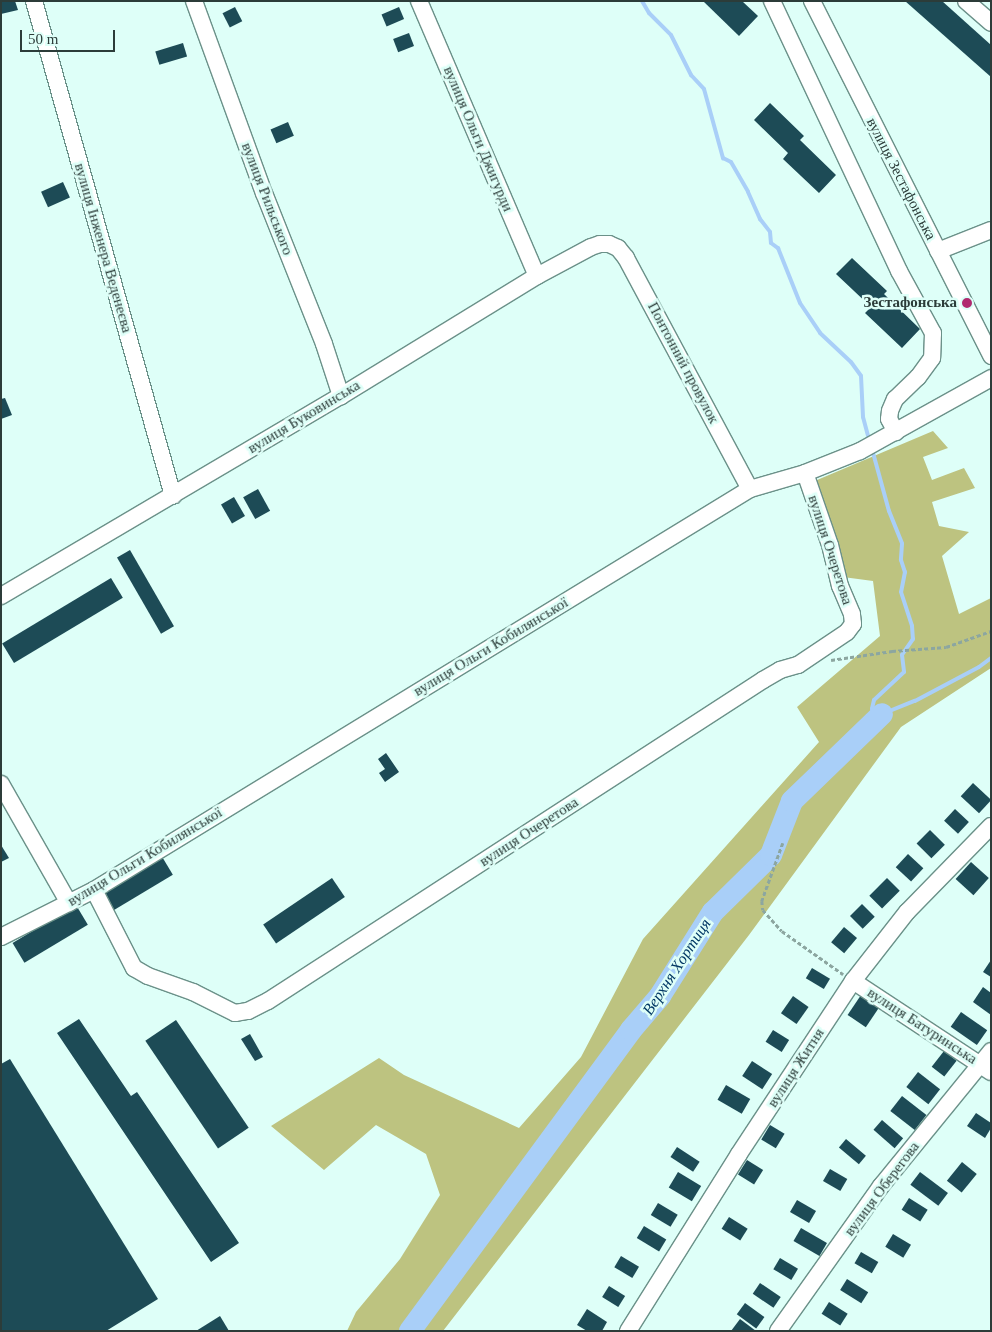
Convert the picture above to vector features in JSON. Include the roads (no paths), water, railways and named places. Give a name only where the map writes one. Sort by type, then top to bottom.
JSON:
[{"type":"street","name":"вулиця Інженера Веденеєва","points":[[34,1],[173,496]]},
{"type":"street","name":"вулиця Рильського","points":[[194,1],[264,193],[324,344],[341,396]]},
{"type":"street","name":"вулиця Ольги Джигурди","points":[[419,1],[537,276]]},
{"type":"street","points":[[772,1],[899,271],[933,333],[932,358],[918,377],[895,399],[889,418],[890,435]]},
{"type":"street","name":"вулиця Зестафонська","points":[[812,1],[991,356]]},
{"type":"street","points":[[966,1],[991,23]]},
{"type":"street","points":[[938,252],[991,230]]},
{"type":"street","name":"вулиця Буковинська","points":[[1,596],[341,396],[537,276],[591,247],[609,244]]},
{"type":"street","name":"Понтонний провулок","points":[[609,244],[618,248],[626,258],[750,489]]},
{"type":"street","name":"вулиця Ольги Кобилянської","points":[[1,937],[94,890],[750,489],[805,473],[860,451],[991,378]]},
{"type":"street","name":"вулиця Очеретова","points":[[94,890],[134,968],[148,976],[193,992],[235,1014],[248,1011],[268,1001],[763,680],[780,670],[798,665],[850,628],[854,620],[840,586],[830,545],[805,473]]},
{"type":"street","points":[[1,784],[69,902]]},
{"type":"street","name":"вулиця Житня","points":[[628,1331],[739,1154],[853,981],[907,912],[991,826]]},
{"type":"street","name":"вулиця Батуринська","points":[[853,981],[985,1068]]},
{"type":"street","name":"вулиця Оберегова","points":[[778,1331],[881,1186],[985,1068],[991,1051]]},
{"type":"waterway","points":[[642,1],[649,13],[671,35],[691,75],[704,89],[723,158],[731,162],[748,192],[760,219],[770,232],[771,243],[778,248],[800,303],[820,333],[851,362],[861,376],[863,417],[869,440]]},
{"type":"waterway","points":[[872,449],[889,511],[902,544],[901,560],[905,572],[901,592],[912,626],[913,639],[902,655],[904,672],[874,700],[872,709],[875,720]]},
{"type":"waterway","name":"Верхня Хортиця","points":[[882,714],[915,701],[979,667],[991,658]]},
{"type":"waterway","name":"Верхня Хортиця","points":[[410,1331],[631,1030],[660,996],[713,912],[771,855],[792,801],[882,714]]},
{"type":"place","name":"Зестафонська","points":[[967,303]]}]
